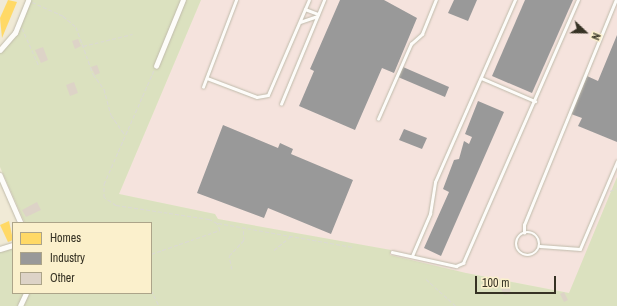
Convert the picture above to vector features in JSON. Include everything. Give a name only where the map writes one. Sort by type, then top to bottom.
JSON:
[{"type":"street","points":[[0,50],[11,39],[28,0]]},
{"type":"street","points":[[156,66],[183,0]]},
{"type":"street","points":[[0,175],[21,222]]},
{"type":"street","points":[[0,249],[12,245]]},
{"type":"street","points":[[20,306],[26,294]]},
{"type":"lane","points":[[203,87],[236,0]]},
{"type":"lane","points":[[207,78],[257,97],[266,97],[309,0]]},
{"type":"lane","points":[[281,104],[324,0]]},
{"type":"lane","points":[[378,119],[411,44],[422,34],[436,0]]},
{"type":"lane","points":[[412,256],[430,214],[435,182],[515,0]]},
{"type":"lane","points":[[392,252],[456,266],[463,263],[578,0]]},
{"type":"lane","points":[[540,246],[532,256],[519,252],[516,241],[524,233],[526,218],[616,0]]},
{"type":"lane","points":[[305,9],[318,15]]},
{"type":"lane","points":[[300,22],[318,15]]},
{"type":"lane","points":[[481,78],[534,101]]},
{"type":"lane","points":[[540,246],[580,249],[617,162]]},
{"type":"lane","points":[[524,233],[536,234],[540,246]]},
{"type":"path","points":[[28,0],[68,19],[83,46],[92,74],[104,89],[111,115],[126,135]]},
{"type":"path","points":[[17,24],[23,29],[39,66]]},
{"type":"path","points":[[83,46],[133,34]]},
{"type":"path","points":[[156,66],[104,184],[106,200],[116,205],[353,247]]},
{"type":"path","points":[[606,193],[617,188]]},
{"type":"path","points":[[152,254],[217,234],[220,228],[217,223]]},
{"type":"path","points":[[232,269],[229,256],[244,240],[242,227]]},
{"type":"path","points":[[274,250],[292,236]]},
{"type":"path","points":[[426,279],[456,306]]},
{"type":"path","points":[[152,292],[159,306]]},
{"type":"shaded area","points":[[201,0],[617,0],[617,177],[570,293],[466,273],[390,255],[390,250],[218,219],[215,214],[119,194]]},
{"type":"green space","points":[[31,0],[201,0],[119,194],[215,214],[218,219],[391,250],[390,255],[466,273],[569,293],[617,177],[617,306],[0,306],[0,251],[12,248],[12,294],[152,294],[152,222],[25,222],[0,167],[0,51],[17,34]]},
{"type":"building: Homes","points":[[8,0],[17,2],[2,38],[0,18]]},
{"type":"building: Homes","points":[[9,221],[12,240],[8,242],[0,225]]},
{"type":"building: Industry","points":[[340,0],[384,0],[417,18],[394,73],[382,68],[355,130],[299,106],[314,71],[310,69]]},
{"type":"building: Industry","points":[[454,0],[477,0],[468,21],[448,13]]},
{"type":"building: Industry","points":[[525,0],[573,0],[532,93],[492,76]]},
{"type":"building: Industry","points":[[617,35],[617,142],[578,126],[582,118],[571,114],[587,76],[598,81]]},
{"type":"building: Industry","points":[[403,67],[449,87],[445,97],[398,77]]},
{"type":"building: Industry","points":[[478,101],[504,112],[441,256],[424,248],[449,192],[443,189],[454,160],[459,159],[464,141],[469,144],[472,137],[465,134]]},
{"type":"building: Industry","points":[[223,125],[278,148],[280,143],[293,149],[291,154],[353,180],[331,234],[268,208],[264,218],[197,193]]},
{"type":"building: Industry","points":[[404,129],[427,138],[422,149],[399,140]]},
{"type":"building: Other","points":[[78,39],[81,46],[75,49],[72,41]]},
{"type":"building: Other","points":[[43,47],[48,60],[41,63],[35,50]]},
{"type":"building: Other","points":[[97,65],[100,73],[95,75],[91,67]]},
{"type":"building: Other","points":[[74,82],[78,93],[70,96],[66,85]]},
{"type":"building: Other","points":[[37,202],[41,210],[26,217],[22,210]]},
{"type":"building: Other","points":[[509,285],[511,294],[504,295],[500,287]]},
{"type":"building: Other","points":[[564,292],[568,300],[564,302],[560,294]]}]
